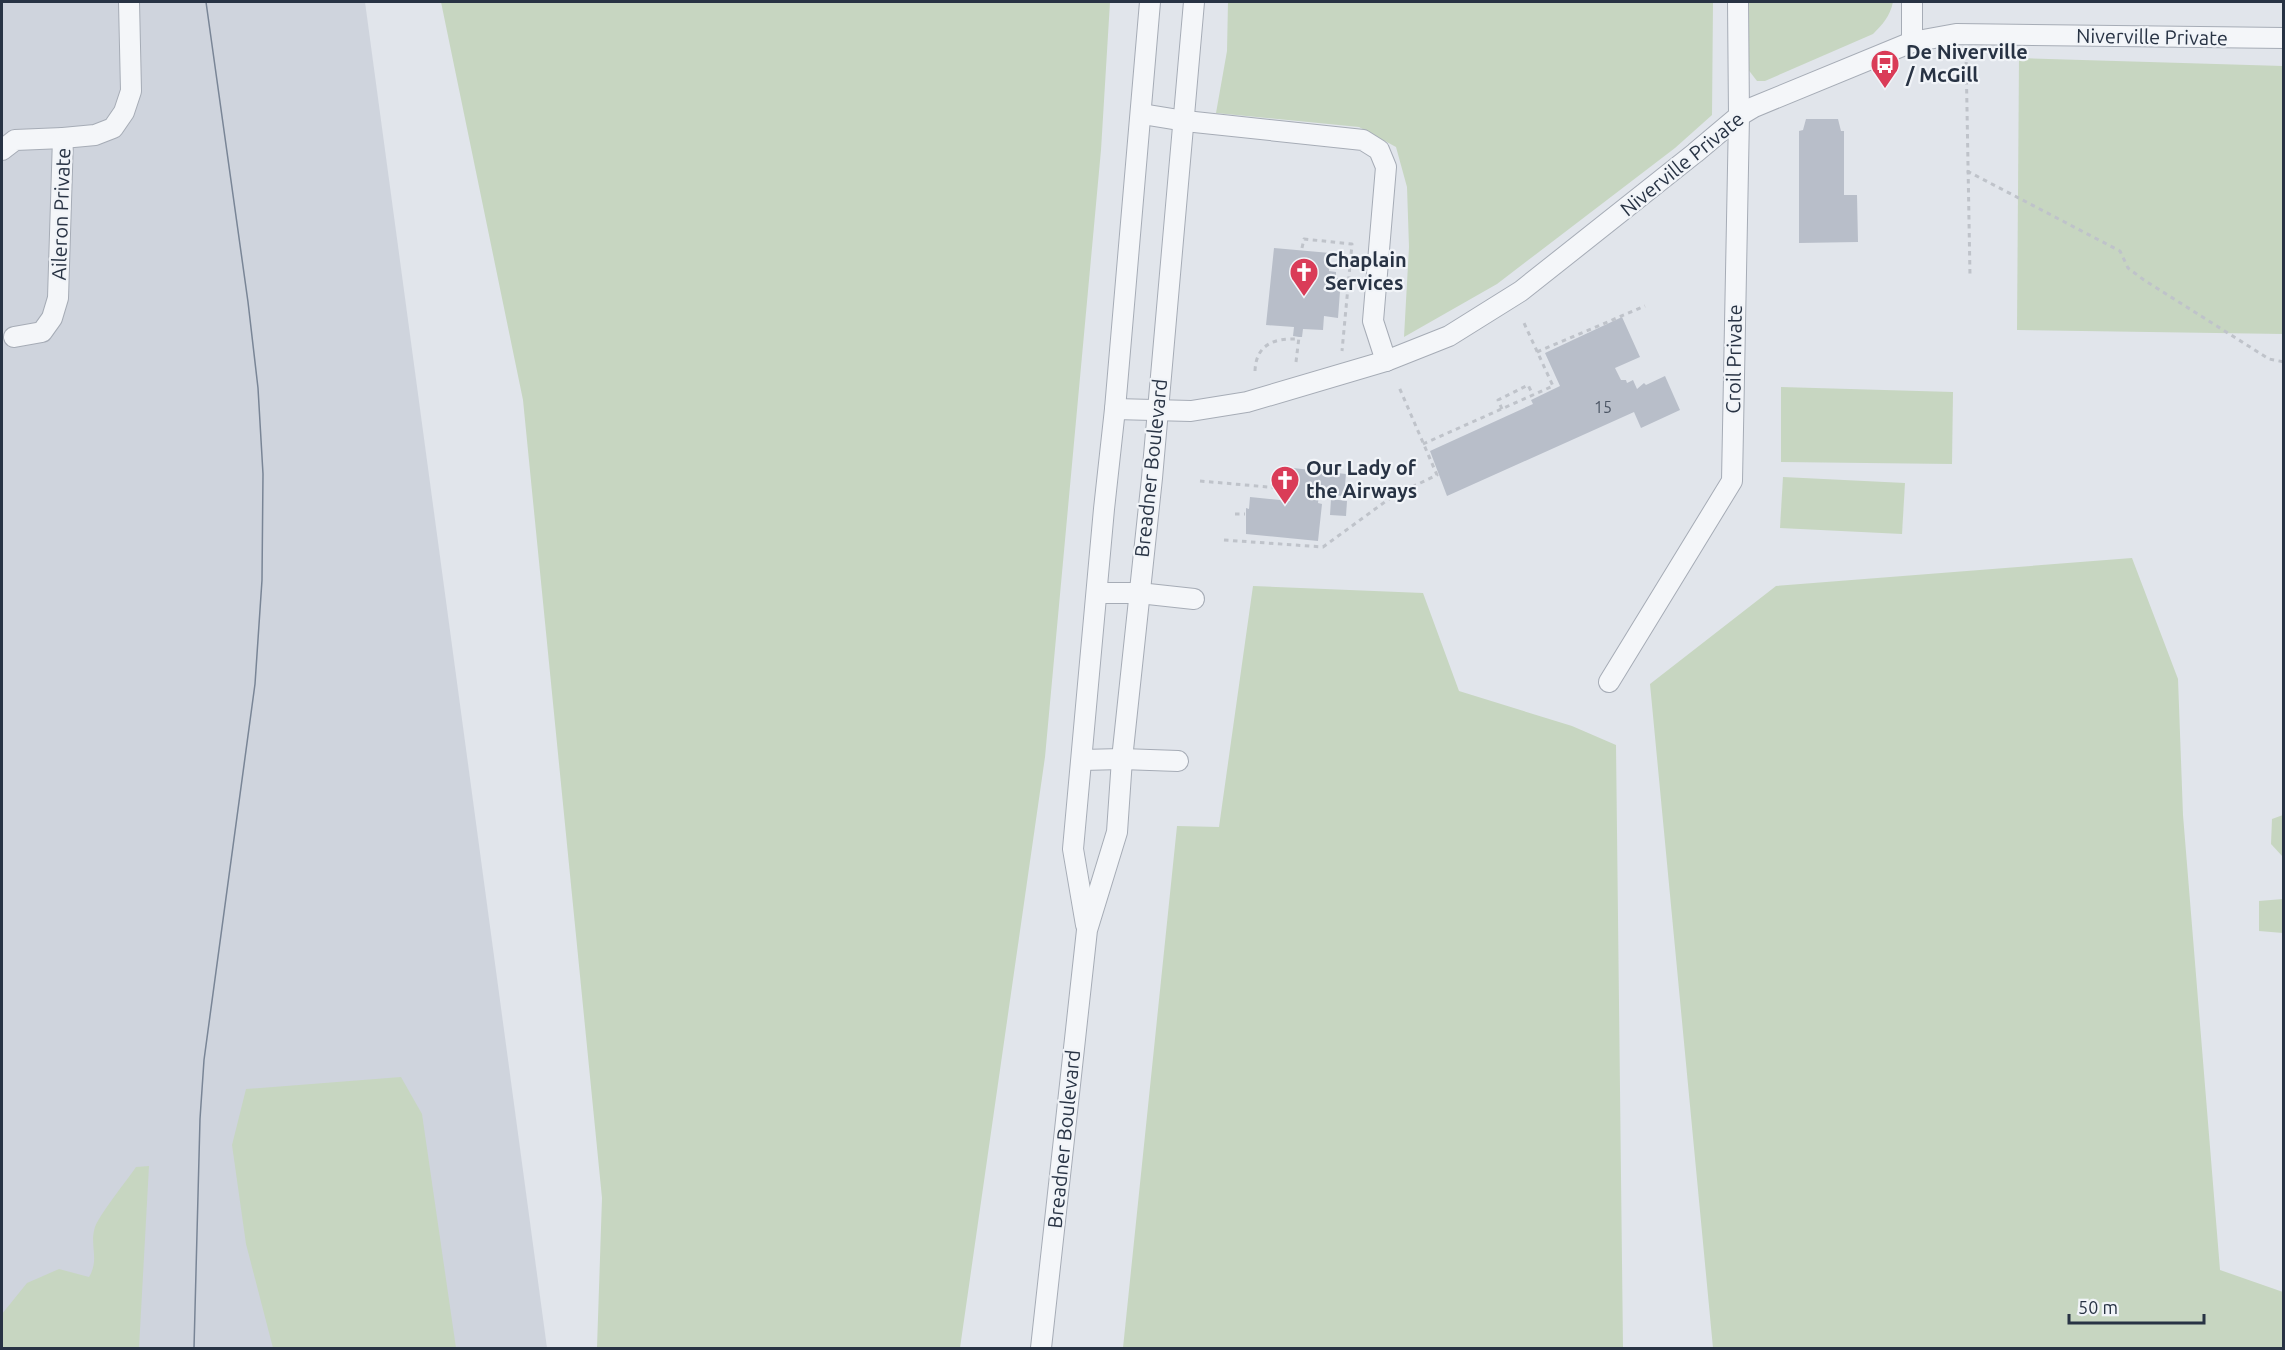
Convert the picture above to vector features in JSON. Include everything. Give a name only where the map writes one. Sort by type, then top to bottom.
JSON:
[{"type":"street","name":"Aileron Private","points":[[14,337],[42,332],[52,318],[58,298],[63,138],[96,135],[113,128],[124,112],[131,91],[129,2]]},
{"type":"street","name":"Breadner Boulevard","points":[[1087,930],[1073,849],[1116,409],[1120,339],[1142,114],[1150,2]]},
{"type":"street","name":"Breadner Boulevard","points":[[1041,1348],[1087,930],[1117,832],[1122,759],[1152,478],[1194,2]]},
{"type":"street","name":"Croil Private","points":[[1609,682],[1732,481],[1738,2]]},
{"type":"street","points":[[1912,2],[1912,42]]},
{"type":"street","name":"Niverville Private","points":[[1116,409],[1191,411],[1247,402],[1386,361],[1449,336],[1521,291],[1695,153],[1738,116],[1799,87],[1912,42],[1956,34],[2283,38]]},
{"type":"street","points":[[1142,114],[1185,121],[1363,140],[1379,150],[1386,167],[1373,321],[1386,361]]},
{"type":"street","points":[[2,150],[15,140],[63,138]]},
{"type":"street","points":[[1097,593],[1139,593],[1194,599]]},
{"type":"street","points":[[1082,760],[1122,759],[1178,762]]},
{"type":"path","points":[[1966,53],[1970,276]]},
{"type":"path","points":[[1967,171],[2120,251],[2128,268],[2144,280],[2269,359],[2283,362]]},
{"type":"path","points":[[1302,248],[1304,239],[1352,244],[1342,351]]},
{"type":"path","points":[[1538,352],[1646,306]]},
{"type":"path","points":[[1423,444],[1553,386],[1524,323]]},
{"type":"path","points":[[1255,371],[1260,352],[1271,342],[1283,338],[1299,338],[1296,362]]},
{"type":"path","points":[[1502,409],[1498,400],[1528,386],[1533,395]]},
{"type":"path","points":[[1224,540],[1323,547],[1393,496],[1437,475],[1399,387]]},
{"type":"path","points":[[1200,481],[1291,489]]},
{"type":"path","points":[[1235,514],[1245,514]]},
{"type":"shaded area","points":[[2,2],[365,2],[547,1348],[2,1348]]},
{"type":"green space","points":[[441,2],[1110,2],[1101,150],[1045,757],[960,1348],[597,1348],[602,1198],[523,400]]},
{"type":"green space","points":[[1228,2],[1713,2],[1712,115],[1675,148],[1497,284],[1404,337],[1409,247],[1407,187],[1396,147],[1359,127],[1216,113],[1227,51]]},
{"type":"green space","points":[[1748,2],[1893,2],[1886,20],[1873,34],[1765,81],[1757,81],[1747,68]]},
{"type":"green space","points":[[2019,58],[2283,66],[2283,334],[2017,330]]},
{"type":"green space","points":[[1781,387],[1953,392],[1952,464],[1781,462]]},
{"type":"green space","points":[[1783,477],[1905,483],[1902,534],[1780,528]]},
{"type":"green space","points":[[2132,558],[2178,679],[2183,815],[2220,1270],[2283,1292],[2283,1348],[1713,1348],[1650,684],[1776,586]]},
{"type":"green space","points":[[1253,586],[1423,593],[1459,691],[1572,726],[1616,745],[1623,1348],[1123,1348],[1177,826],[1219,827]]},
{"type":"green space","points":[[2284,815],[2283,857],[2271,844],[2272,819]]},
{"type":"green space","points":[[2283,899],[2283,933],[2259,931],[2259,901]]},
{"type":"green space","points":[[401,1077],[422,1114],[456,1348],[273,1348],[246,1244],[232,1145],[246,1089]]},
{"type":"green space","points":[[149,1166],[139,1348],[2,1348],[2,1314],[27,1283],[59,1269],[89,1277],[94,1264],[93,1234],[98,1221],[136,1167]]},
{"type":"building","points":[[1806,119],[1838,119],[1841,131],[1844,131],[1844,195],[1857,195],[1858,242],[1799,243],[1799,131],[1803,130]]},
{"type":"building","name":"Chaplain Services","points":[[1274,248],[1330,253],[1329,271],[1336,272],[1336,278],[1341,278],[1338,318],[1324,316],[1323,330],[1303,329],[1302,337],[1299,337],[1293,336],[1294,327],[1266,325]]},
{"type":"building","points":[[1622,317],[1640,357],[1615,368],[1621,380],[1626,380],[1627,383],[1633,380],[1637,389],[1644,383],[1646,385],[1665,376],[1680,410],[1641,428],[1634,412],[1447,496],[1430,451],[1533,404],[1531,400],[1560,386],[1545,353]]},
{"type":"building","name":"Our Lady of the Airways","points":[[1293,468],[1346,474],[1344,496],[1319,494],[1318,503],[1322,504],[1318,541],[1246,534],[1246,508],[1249,509],[1250,497],[1290,501]]},
{"type":"building","points":[[1331,499],[1347,501],[1346,516],[1330,515]]},
{"type":"tram line","points":[[194,1348],[200,1119],[204,1060],[255,684],[262,580],[263,474],[258,388],[248,302],[206,2]]},
{"type":"place","name":"De Niverville / McGill","points":[[1885,90]]},
{"type":"place","name":"Chaplain Services","points":[[1304,298]]},
{"type":"place","name":"Our Lady of the Airways","points":[[1285,506]]}]
